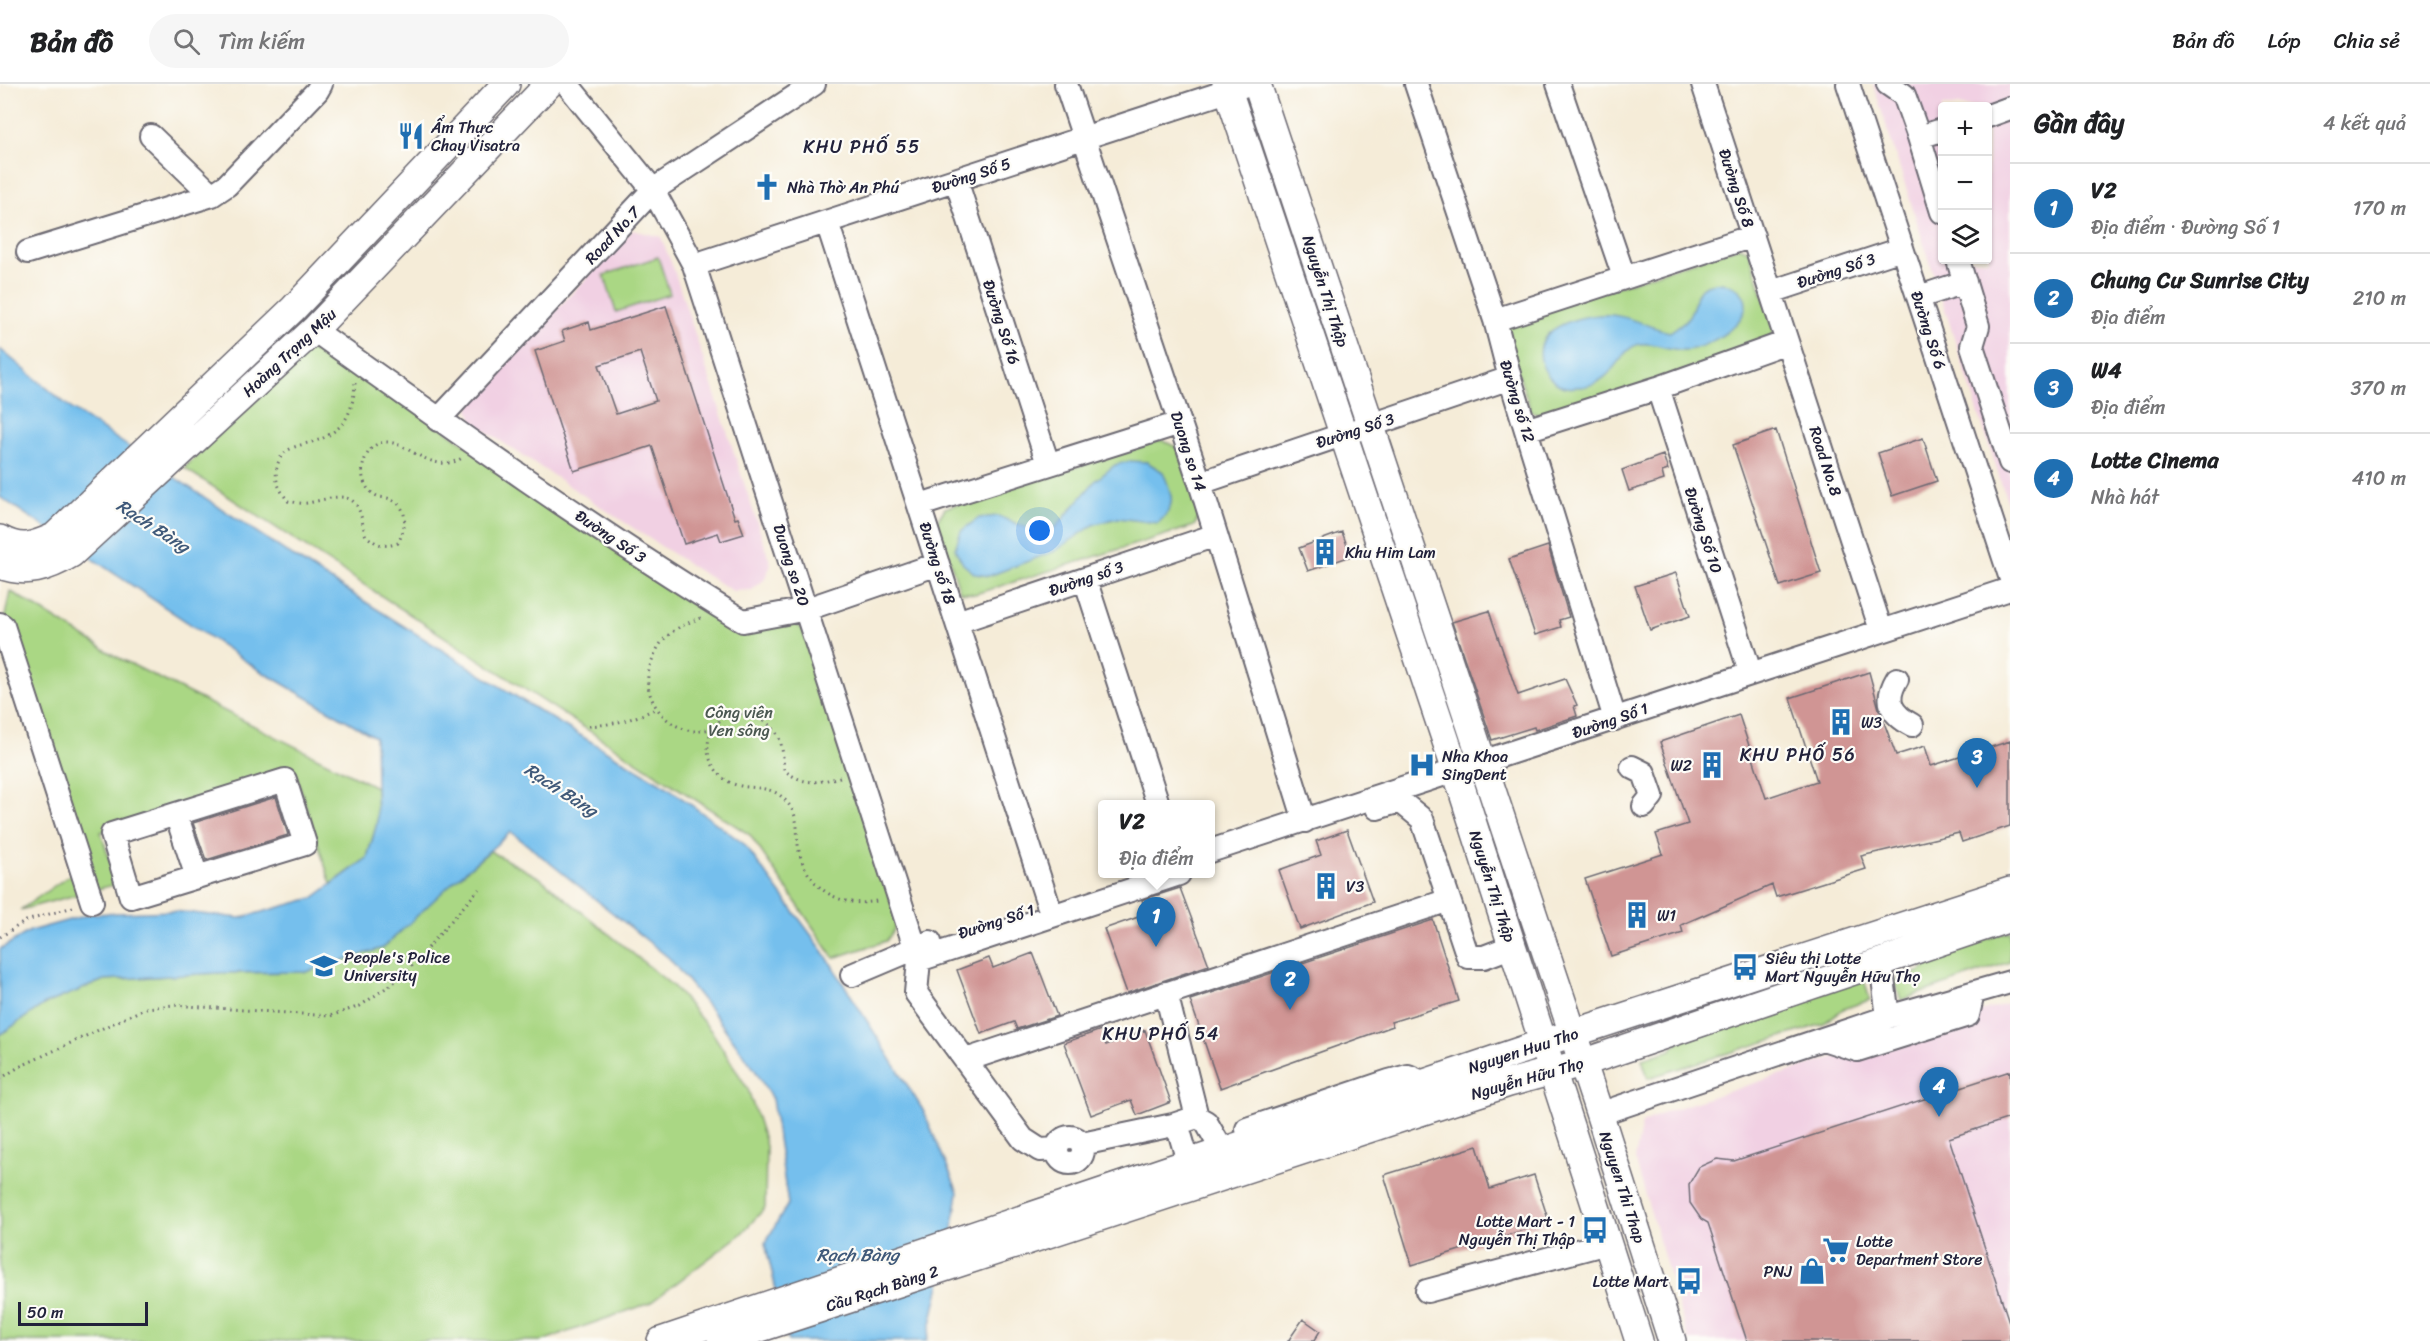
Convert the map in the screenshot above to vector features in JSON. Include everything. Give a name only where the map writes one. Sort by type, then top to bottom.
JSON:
[{"type":"main road","name":"Hoàng Trọng Mậu","points":[[0,565],[11,569],[30,570],[51,567],[71,554],[293,309],[506,84]]},
{"type":"main road","name":"Hoàng Trọng Mậu","points":[[0,539],[9,544],[31,547],[54,537],[314,330],[549,84]]},
{"type":"main road","name":"Nguyễn Thị Thập","points":[[1257,84],[1573,1034]]},
{"type":"main road","name":"Nguyễn Thị Thập","points":[[1234,86],[1313,347],[1456,771],[1639,1341]]},
{"type":"main road","name":"Nguyen Huu Tho","points":[[1040,1223],[1219,1145],[1278,1125],[1424,1083],[2010,891]]},
{"type":"main road","name":"Nguyễn Hữu Thọ","points":[[1040,1223],[1497,1086],[1582,1063],[2010,918]]},
{"type":"main road","points":[[1534,1012],[1563,1004]]},
{"type":"main road","name":"Nguyen Thi Thap","points":[[1573,1034],[1672,1341]]},
{"type":"main road","points":[[1565,1112],[1598,1108]]},
{"type":"main road","name":"Cầu Rạch Bàng 2","points":[[673,1337],[1040,1223]]},
{"type":"main road","name":"Cầu Rạch Bàng 2","points":[[721,1341],[1040,1223]]},
{"type":"street","name":"Duong so 20","points":[[567,84],[653,190],[694,265],[898,894],[932,947]]},
{"type":"street","name":"Road No.7","points":[[438,420],[653,190],[814,84]]},
{"type":"street","name":"Duong so 14","points":[[1066,84],[1200,483],[1305,820]]},
{"type":"street","name":"Đường số 12","points":[[1416,84],[1495,320],[1510,378],[1615,719]]},
{"type":"street","points":[[1558,84],[1624,277]]},
{"type":"street","name":"Đường Số 8","points":[[1703,84],[1771,292]]},
{"type":"street","name":"Đường Số 6","points":[[1848,84],[2010,576]]},
{"type":"street","points":[[1888,84],[1904,95],[1941,210]]},
{"type":"street","points":[[28,252],[212,195],[227,185],[316,86]]},
{"type":"street","name":"Đường Số 5","points":[[694,265],[1234,86]]},
{"type":"street","points":[[1992,115],[2010,108]]},
{"type":"street","points":[[1918,137],[1938,131]]},
{"type":"street","points":[[150,136],[212,195]]},
{"type":"street","name":"Đường Số 16","points":[[956,180],[1048,465]]},
{"type":"street","name":"Đường số 18","points":[[827,222],[1048,904]]},
{"type":"street","points":[[1495,320],[1753,236]]},
{"type":"street","name":"Đường Số 3","points":[[1771,292],[1902,249]]},
{"type":"street","points":[[1959,264],[1978,326],[1972,346],[2010,462]]},
{"type":"street","points":[[1919,297],[1965,282]]},
{"type":"street","name":"Road No.8","points":[[1771,292],[1881,630]]},
{"type":"street","name":"Đường Số 3","points":[[314,330],[438,420],[683,584],[744,621],[807,609],[939,564]]},
{"type":"street","points":[[1526,430],[1658,388],[1787,342]]},
{"type":"street","name":"Đường Số 3","points":[[1200,483],[1510,378]]},
{"type":"street","name":"Đường Số 10","points":[[1658,388],[1750,672]]},
{"type":"street","points":[[920,505],[1180,423]]},
{"type":"street","name":"Đường số 3","points":[[957,622],[1216,535]]},
{"type":"street","points":[[1085,579],[1157,800]]},
{"type":"street","name":"Đường Số 1","points":[[1215,849],[1483,763],[1750,672],[2010,589]]},
{"type":"street","points":[[0,624],[3,626],[92,902]]},
{"type":"street","points":[[1897,679],[1891,689],[1890,704],[1898,717],[1912,724]]},
{"type":"street","points":[[1632,767],[1644,773],[1652,796],[1644,806]]},
{"type":"street","points":[[285,780],[305,844],[197,877],[131,897],[112,834],[285,780]]},
{"type":"street","points":[[1215,861],[1400,801],[1422,819],[1468,957],[1484,957],[1513,946]]},
{"type":"street","points":[[176,814],[197,877]]},
{"type":"street","name":"Đường Số 1","points":[[852,975],[1127,878]]},
{"type":"street","points":[[1162,878],[932,947],[920,960],[916,993],[1023,1139],[1041,1150],[1057,1149],[1063,1160],[1075,1162],[1083,1154],[1082,1144],[1173,1125],[1197,1117]]},
{"type":"street","points":[[966,1060],[1449,900]]},
{"type":"street","points":[[1881,963],[1888,1017]]},
{"type":"street","points":[[1598,1108],[1888,1017],[2010,982]]},
{"type":"street","points":[[1166,993],[1197,1117],[1206,1122],[1219,1145]]},
{"type":"street","points":[[1823,1039],[1857,1050],[1968,1015],[1973,993]]},
{"type":"street","points":[[1173,1125],[1180,1134],[1183,1160]]},
{"type":"street","points":[[1428,1291],[1607,1243]]},
{"type":"path","points":[[355,360],[355,391],[349,415],[339,428],[321,440],[302,443],[290,449],[278,461],[276,475],[279,489],[288,501],[309,503],[330,496],[340,496],[355,504],[360,513],[366,536],[380,546],[388,546],[398,543],[405,530],[405,517],[402,507],[391,499],[376,496],[364,481],[363,460],[373,447],[385,441],[400,445],[427,461],[446,464],[459,460],[478,446]]},
{"type":"path","points":[[713,729],[695,731],[667,720],[657,708],[648,678],[660,644],[671,632],[687,622],[726,610]]},
{"type":"path","points":[[589,726],[619,724],[657,708]]},
{"type":"path","points":[[859,771],[824,781],[807,783],[796,779],[784,770],[778,735],[763,718],[745,712],[731,713],[715,725],[708,744],[710,761],[722,778],[737,787],[769,789],[782,796],[794,810],[800,856],[816,886],[837,899],[858,904],[898,894]]},
{"type":"path","points":[[0,1079],[19,1067],[146,1008],[173,1005],[330,1016],[360,1006],[403,976],[479,890]]},
{"type":"path","points":[[0,937],[26,921],[92,902]]},
{"type":"shaded area","points":[[1873,84],[2010,84],[2010,510],[1939,291]]},
{"type":"shaded area","points":[[633,230],[661,237],[674,270],[771,565],[764,580],[752,590],[733,591],[699,571],[473,423],[469,408],[476,393]]},
{"type":"shaded area","name":"Lotte Department Store","points":[[2010,1003],[2010,1341],[1689,1341],[1635,1159],[1642,1123],[1665,1112]]},
{"type":"green space","points":[[1739,247],[1749,251],[1774,330],[1769,342],[1546,417],[1531,411],[1504,331],[1516,319]]},
{"type":"green space","points":[[658,257],[670,294],[616,312],[604,275]]},
{"type":"green space","name":"Công viên Ven sông","points":[[310,346],[325,346],[723,624],[747,631],[792,623],[802,628],[897,920],[893,932],[886,941],[834,958],[750,835],[184,468]]},
{"type":"green space","points":[[1162,440],[1178,448],[1200,516],[1194,526],[975,594],[960,592],[937,521],[945,508]]},
{"type":"green space","points":[[10,591],[115,656],[376,787],[377,823],[367,858],[331,884],[295,772],[101,832],[117,884],[20,910],[81,867],[3,626]]},
{"type":"green space","name":"People's Police University","points":[[490,851],[540,878],[674,987],[712,1032],[748,1089],[766,1146],[765,1208],[741,1234],[650,1303],[542,1341],[0,1341],[0,1035],[43,1005],[104,980],[217,973],[306,972],[453,882]]},
{"type":"green space","points":[[2010,931],[2010,962],[1901,1000],[1894,981],[1921,971],[1946,952]]},
{"type":"green space","points":[[1864,980],[1870,1000],[1843,1009],[1823,1024],[1648,1078],[1642,1059],[1671,1050],[1686,1034]]},
{"type":"water","points":[[1722,282],[1739,290],[1745,300],[1745,310],[1730,329],[1706,344],[1685,350],[1640,344],[1630,348],[1604,378],[1582,387],[1565,387],[1557,384],[1542,364],[1540,356],[1544,340],[1549,333],[1573,320],[1600,315],[1619,316],[1670,332],[1689,316],[1701,288]]},
{"type":"water","name":"Rạch Bàng","points":[[0,349],[72,409],[297,559],[536,709],[667,787],[744,844],[823,951],[923,1110],[958,1192],[952,1233],[927,1341],[788,1341],[765,1243],[788,1204],[772,1099],[755,1070],[669,958],[511,832],[453,882],[383,948],[306,972],[217,973],[104,980],[43,1005],[0,1035],[0,949],[30,931],[91,914],[173,911],[240,918],[313,898],[367,858],[377,823],[375,737],[259,670],[0,497]]},
{"type":"water","points":[[1130,461],[1147,462],[1163,472],[1171,493],[1171,505],[1158,523],[1118,518],[1095,524],[1055,551],[989,576],[975,574],[963,564],[955,549],[961,531],[979,518],[998,516],[1039,533],[1056,527],[1095,481],[1115,465]]},
{"type":"building","points":[[666,306],[735,519],[738,518],[744,534],[721,541],[718,533],[684,544],[652,446],[574,471],[535,351],[565,341],[562,331],[589,322],[591,330]],"holes":[[[640,352],[656,401],[616,414],[599,365]]]},
{"type":"building","points":[[1776,430],[1821,573],[1780,586],[1733,445]]},
{"type":"building","points":[[1923,438],[1937,481],[1892,496],[1878,453]]},
{"type":"building","points":[[1663,455],[1668,470],[1662,472],[1664,480],[1629,491],[1622,470]]},
{"type":"building","name":"Khu Him Lam","points":[[1342,532],[1351,556],[1308,571],[1299,548]]},
{"type":"building","points":[[1548,546],[1569,617],[1559,620],[1561,627],[1535,635],[1509,559]]},
{"type":"building","points":[[1676,573],[1690,616],[1650,630],[1635,586]]},
{"type":"building","points":[[1489,611],[1518,695],[1565,679],[1577,705],[1574,706],[1577,716],[1535,730],[1534,727],[1492,740],[1452,622]]},
{"type":"building","points":[[1869,672],[1879,709],[1896,755],[1925,746],[1931,766],[2010,741],[2010,826],[1962,842],[1959,833],[1861,856],[1866,869],[1776,897],[1772,885],[1681,925],[1683,933],[1611,956],[1585,879],[1663,854],[1656,834],[1688,824],[1660,742],[1739,715],[1766,798],[1817,781],[1790,698]]},
{"type":"building","points":[[276,797],[288,835],[206,860],[193,823]]},
{"type":"building","name":"V3","points":[[1347,830],[1373,902],[1300,929],[1279,870],[1321,855],[1316,841]]},
{"type":"building","points":[[1180,888],[1209,965],[1127,993],[1104,929],[1147,914],[1142,900]]},
{"type":"building","points":[[1433,920],[1459,1001],[1391,1022],[1393,1026],[1220,1088],[1190,1000]]},
{"type":"building","points":[[1033,953],[1057,1016],[1017,1029],[1014,1022],[981,1034],[957,970],[989,958],[993,968]]},
{"type":"building","points":[[1101,1030],[1106,1045],[1145,1030],[1171,1102],[1137,1115],[1131,1100],[1091,1115],[1064,1043]]},
{"type":"building","points":[[2010,1071],[2010,1118],[1949,1138],[2010,1325],[2010,1341],[1747,1341],[1708,1223],[1701,1219],[1690,1203],[1689,1184],[1699,1167],[1717,1159],[1734,1161]]},
{"type":"building","points":[[1477,1146],[1490,1189],[1534,1175],[1549,1222],[1412,1265],[1384,1175]]},
{"type":"building","points":[[1303,1319],[1320,1331],[1314,1341],[1288,1341]]},
{"type":"place","name":"Ẩm Thực Chay Visatra","points":[[411,136]]},
{"type":"place","name":"Nhà Thờ An Phú","points":[[767,187]]},
{"type":"place","name":"Khu Him Lam","points":[[1325,552]]},
{"type":"place","name":"W3","points":[[1841,722]]},
{"type":"place","name":"Nha Khoa SingDent","points":[[1422,765]]},
{"type":"place","name":"W2","points":[[1712,765]]},
{"type":"place","name":"W4","points":[[1977,788]]},
{"type":"place","name":"V3","points":[[1326,886]]},
{"type":"place","name":"W1","points":[[1637,915]]},
{"type":"place","name":"V2","points":[[1156,947]]},
{"type":"place","name":"People's Police University","points":[[324,966]]},
{"type":"place","name":"Siêu thị Lotte Mart Nguyễn Hữu Thọ","points":[[1745,967]]},
{"type":"place","name":"Chung Cư Sunrise City","points":[[1290,1010]]},
{"type":"place","name":"Lotte Cinema","points":[[1939,1117]]},
{"type":"place","name":"Lotte Mart - 1 Nguyễn Thị Thập","points":[[1595,1230]]},
{"type":"place","name":"Lotte Department Store","points":[[1836,1250]]},
{"type":"place","name":"PNJ","points":[[1812,1271]]},
{"type":"place","name":"Lotte Mart","points":[[1689,1281]]},
{"type":"district","name":"KHU PHỐ 55","points":[[862,147]]},
{"type":"district","name":"KHU PHỐ 56","points":[[1798,755]]},
{"type":"district","name":"KHU PHỐ 54","points":[[1161,1034]]}]
